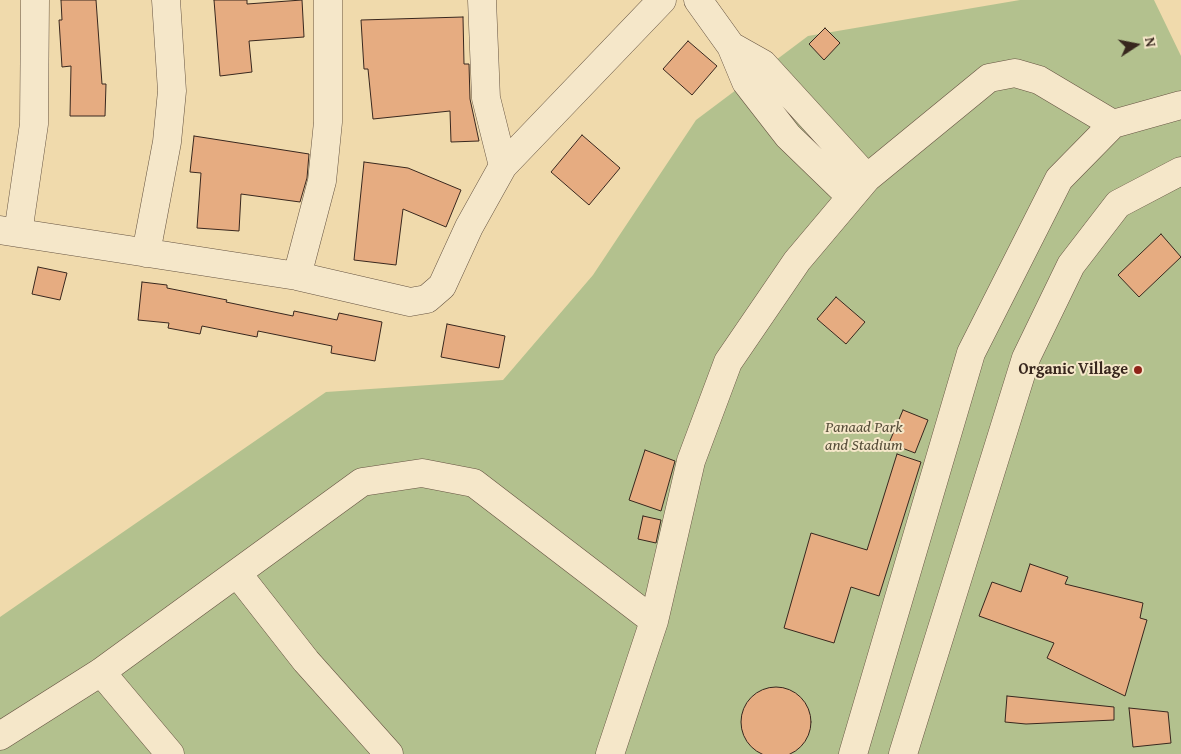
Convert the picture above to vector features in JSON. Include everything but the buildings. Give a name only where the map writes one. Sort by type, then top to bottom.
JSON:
[{"type":"street","points":[[34,0],[34,124],[9,232],[297,276],[410,302],[427,299],[442,286],[470,227],[503,166],[662,0]]},
{"type":"street","points":[[146,252],[166,142],[172,91],[166,0]]},
{"type":"street","points":[[297,276],[322,180],[328,122],[328,0]]},
{"type":"street","points":[[482,0],[486,98],[503,166]]},
{"type":"street","points":[[698,0],[731,46],[746,82],[788,136],[859,188]]},
{"type":"street","points":[[610,754],[654,621],[691,461],[728,362],[797,261],[859,188],[989,78],[1015,73],[1039,80],[1113,124]]},
{"type":"street","points":[[853,754],[971,353],[1059,179],[1113,124],[1181,105]]},
{"type":"street","points":[[903,754],[1026,358],[1071,265],[1118,204],[1181,171]]},
{"type":"street","points":[[0,736],[101,672],[362,482],[422,473],[474,483],[654,621]]},
{"type":"street","points":[[237,573],[306,661],[389,754]]},
{"type":"street","points":[[101,672],[170,754]]},
{"type":"green space","name":"Panaad Park and Stadium","points":[[1020,0],[1154,0],[1181,56],[1181,754],[0,754],[0,617],[326,392],[503,380],[593,275],[696,120],[808,36]]},
{"type":"place","name":"Organic Village","points":[[1138,370]]}]
